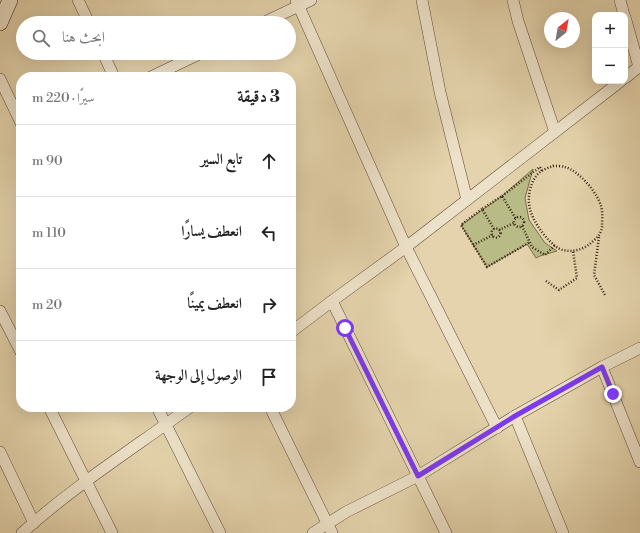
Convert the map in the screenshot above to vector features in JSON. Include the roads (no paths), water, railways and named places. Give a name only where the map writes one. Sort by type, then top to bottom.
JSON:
[{"type":"main road","points":[[0,23],[10,0]]},
{"type":"street","points":[[275,16],[297,3],[311,0]]},
{"type":"street","points":[[422,0],[440,92],[467,200]]},
{"type":"street","points":[[513,0],[518,21],[555,132]]},
{"type":"street","points":[[620,0],[624,12]]},
{"type":"street","points":[[82,1],[87,16]]},
{"type":"street","points":[[297,3],[406,247],[496,428]]},
{"type":"street","points":[[628,26],[640,67],[628,76]]},
{"type":"street","points":[[106,60],[112,72]]},
{"type":"street","points":[[161,72],[186,60]]},
{"type":"street","points":[[0,79],[16,113]]},
{"type":"street","points":[[296,328],[406,247],[617,84]]},
{"type":"street","points":[[332,301],[446,533]]},
{"type":"street","points":[[0,311],[16,342]]},
{"type":"street","points":[[313,533],[330,529],[346,512],[418,476],[515,416],[602,367],[640,348]]},
{"type":"street","points":[[602,367],[640,462]]},
{"type":"street","points":[[52,412],[112,533]]},
{"type":"street","points":[[160,412],[220,533]]},
{"type":"street","points":[[22,533],[86,481],[183,412]]},
{"type":"street","points":[[272,412],[330,529]]},
{"type":"street","points":[[515,416],[563,533]]},
{"type":"street","points":[[0,452],[34,523]]}]
